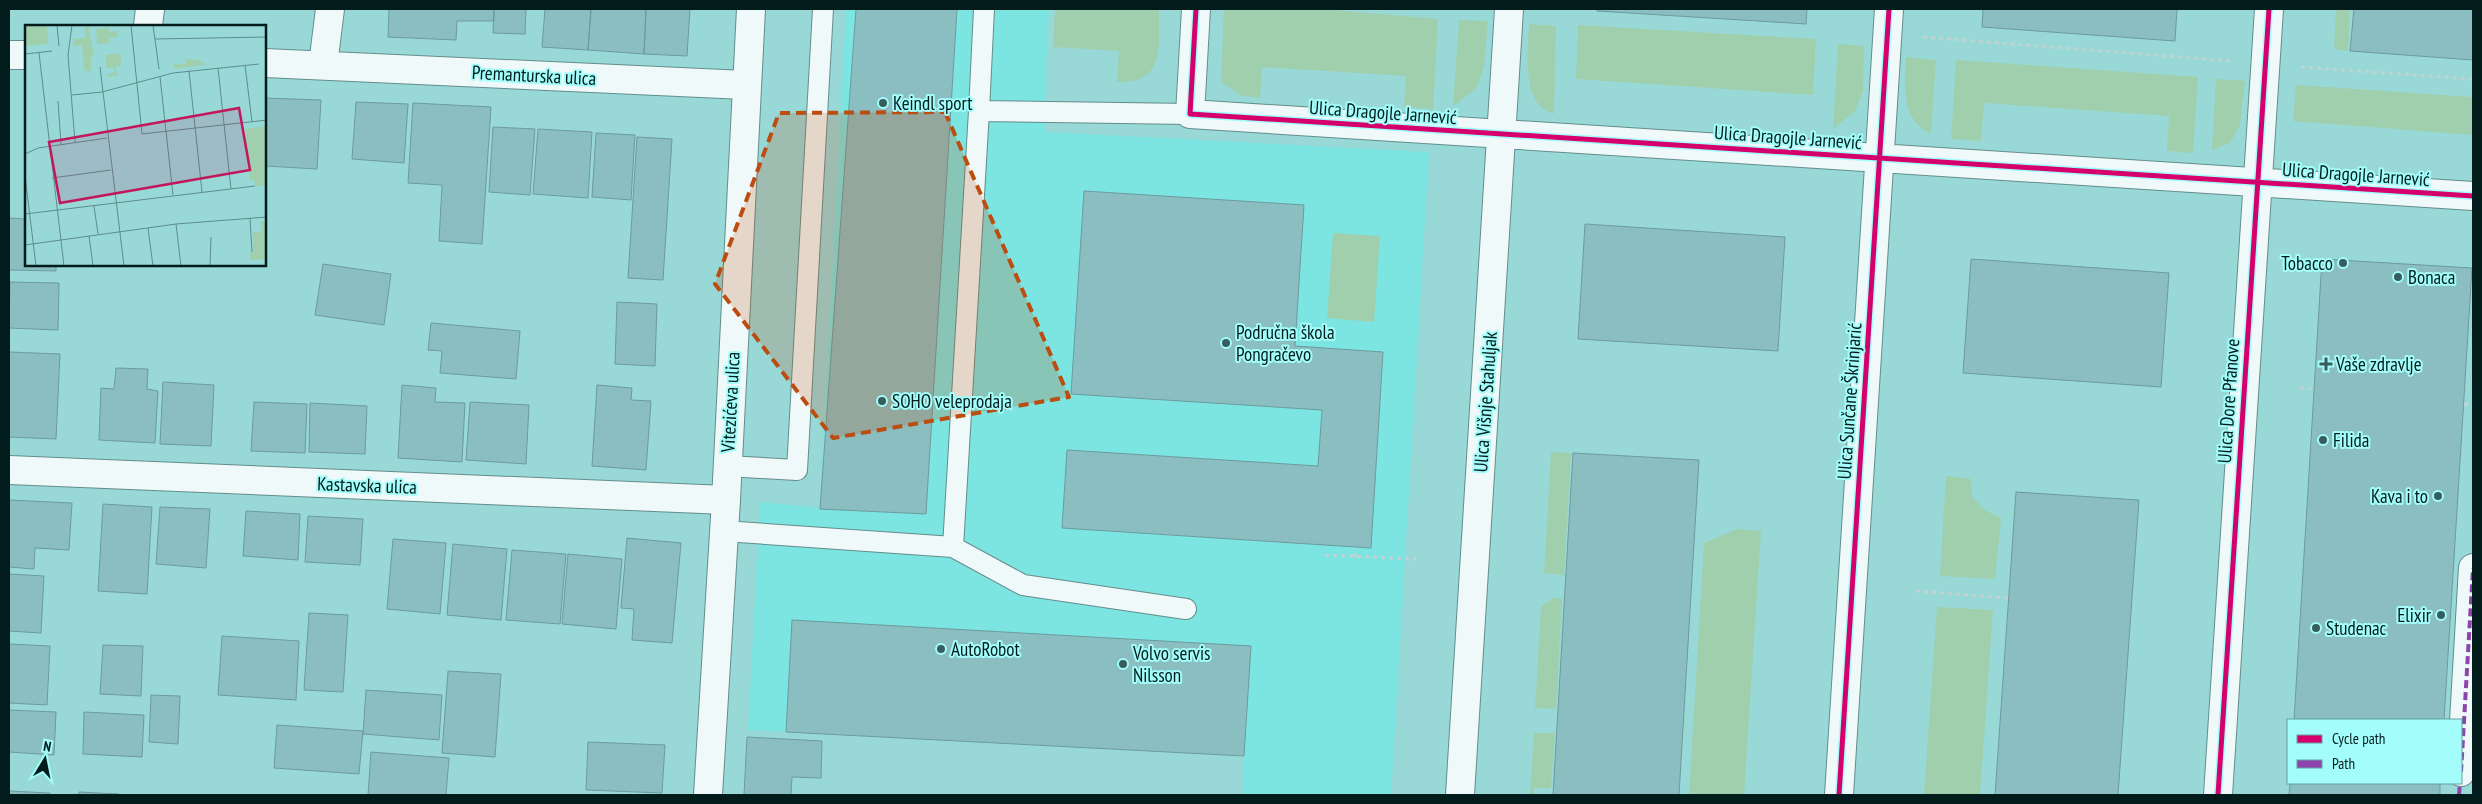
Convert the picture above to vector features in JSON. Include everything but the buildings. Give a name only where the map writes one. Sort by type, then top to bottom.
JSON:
[{"type":"street","points":[[148,25],[150,9]]},
{"type":"street","points":[[323,65],[330,9]]},
{"type":"street","name":"Vitezićeva ulica","points":[[708,795],[728,466],[745,85],[751,9]]},
{"type":"street","points":[[1190,114],[1196,9]]},
{"type":"street","name":"Ulica Višnje Stahuljak","points":[[1460,795],[1510,9]]},
{"type":"street","name":"Ulica Sunčane Škrinjarić","points":[[1839,795],[1889,9]]},
{"type":"street","name":"Ulica Dore Pfanove","points":[[2218,795],[2269,9]]},
{"type":"street","points":[[9,55],[25,56]]},
{"type":"street","name":"Premanturska ulica","points":[[266,63],[745,85]]},
{"type":"street","name":"Ulica Dragojle Jarnević","points":[[1190,114],[2473,196]]},
{"type":"street","name":"Kastavska ulica","points":[[9,470],[726,500]]},
{"type":"street","points":[[2462,755],[2473,568]]},
{"type":"lane","points":[[728,466],[797,470],[823,9]]},
{"type":"lane","points":[[953,547],[984,9]]},
{"type":"lane","points":[[979,111],[1190,114]]},
{"type":"lane","points":[[724,531],[953,547],[1023,585],[1186,609]]},
{"type":"path","points":[[1917,36],[2240,62]]},
{"type":"path","points":[[2292,66],[2473,79]]},
{"type":"path","points":[[2300,388],[2314,389]]},
{"type":"path","points":[[2464,404],[2473,405]]},
{"type":"path","points":[[1355,548],[1355,557]]},
{"type":"path","points":[[1325,555],[1416,559]]},
{"type":"path","points":[[1916,591],[2009,598]]},
{"type":"highlighted area","points":[[945,112],[1069,397],[833,438],[715,284],[779,113]]},
{"type":"shaded area","points":[[846,9],[1049,9],[1045,86],[1046,132],[1429,152],[1391,795],[1244,795],[1243,756],[748,730],[760,502],[820,508]]},
{"type":"green space","points":[[1055,9],[1159,9],[1158,48],[1152,69],[1145,76],[1133,81],[1117,82],[1119,51],[1053,47]]},
{"type":"green space","points":[[1224,9],[1323,9],[1438,19],[1433,109],[1404,107],[1406,76],[1262,67],[1260,98],[1240,95],[1221,82]]},
{"type":"green space","points":[[2336,9],[2350,9],[2348,51],[2334,49]]},
{"type":"green space","points":[[1459,20],[1488,21],[1484,67],[1476,89],[1453,106]]},
{"type":"green space","points":[[1529,24],[1556,26],[1554,114],[1543,109],[1536,100],[1531,88],[1528,75]]},
{"type":"green space","points":[[1578,25],[1816,39],[1813,95],[1576,79]]},
{"type":"green space","points":[[1838,44],[1864,46],[1863,91],[1855,111],[1833,129]]},
{"type":"green space","points":[[1906,57],[1936,60],[1931,134],[1921,128],[1909,111],[1905,90]]},
{"type":"green space","points":[[1956,60],[2198,77],[2193,153],[2167,151],[2169,116],[1984,103],[1981,141],[1951,139]]},
{"type":"green space","points":[[2216,79],[2245,81],[2240,125],[2230,143],[2212,150]]},
{"type":"green space","points":[[2296,85],[2473,97],[2473,135],[2293,121]]},
{"type":"green space","points":[[1333,233],[1380,236],[1374,322],[1327,318]]},
{"type":"green space","points":[[1551,452],[1571,453],[1564,575],[1544,573]]},
{"type":"green space","points":[[1946,476],[1971,479],[1972,497],[1986,511],[2001,518],[1995,579],[1940,576]]},
{"type":"green space","points":[[1737,529],[1761,531],[1744,795],[1689,795],[1704,543]]},
{"type":"green space","points":[[1553,598],[1562,599],[1556,709],[1535,708],[1541,607]]},
{"type":"green space","points":[[1937,607],[1993,610],[1980,795],[1924,795]]},
{"type":"green space","points":[[1534,733],[1555,733],[1551,788],[1534,788],[1534,795],[1530,795]]},
{"type":"marked path","points":[[2462,755],[2473,568]]},
{"type":"marked path","points":[[2459,795],[2460,784]]},
{"type":"cycle path","points":[[1196,9],[1190,114],[2473,196]]},
{"type":"cycle path","points":[[1839,795],[1889,9]]},
{"type":"cycle path","points":[[2218,795],[2269,9]]},
{"type":"place","name":"Keindl sport","points":[[883,103]]},
{"type":"place","name":"Tobacco","points":[[2343,263]]},
{"type":"place","name":"Bonaca","points":[[2398,277]]},
{"type":"place","name":"Područna škola Pongračevo","points":[[1226,343]]},
{"type":"place","name":"Vaše zdravlje","points":[[2326,364]]},
{"type":"place","name":"SOHO veleprodaja","points":[[882,401]]},
{"type":"place","name":"Filida","points":[[2323,440]]},
{"type":"place","name":"Kava i to","points":[[2438,496]]},
{"type":"place","name":"Elixir","points":[[2441,615]]},
{"type":"place","name":"Studenac","points":[[2316,628]]},
{"type":"place","name":"AutoRobot","points":[[941,649]]},
{"type":"place","name":"Volvo servis Nilsson","points":[[1123,664]]}]
